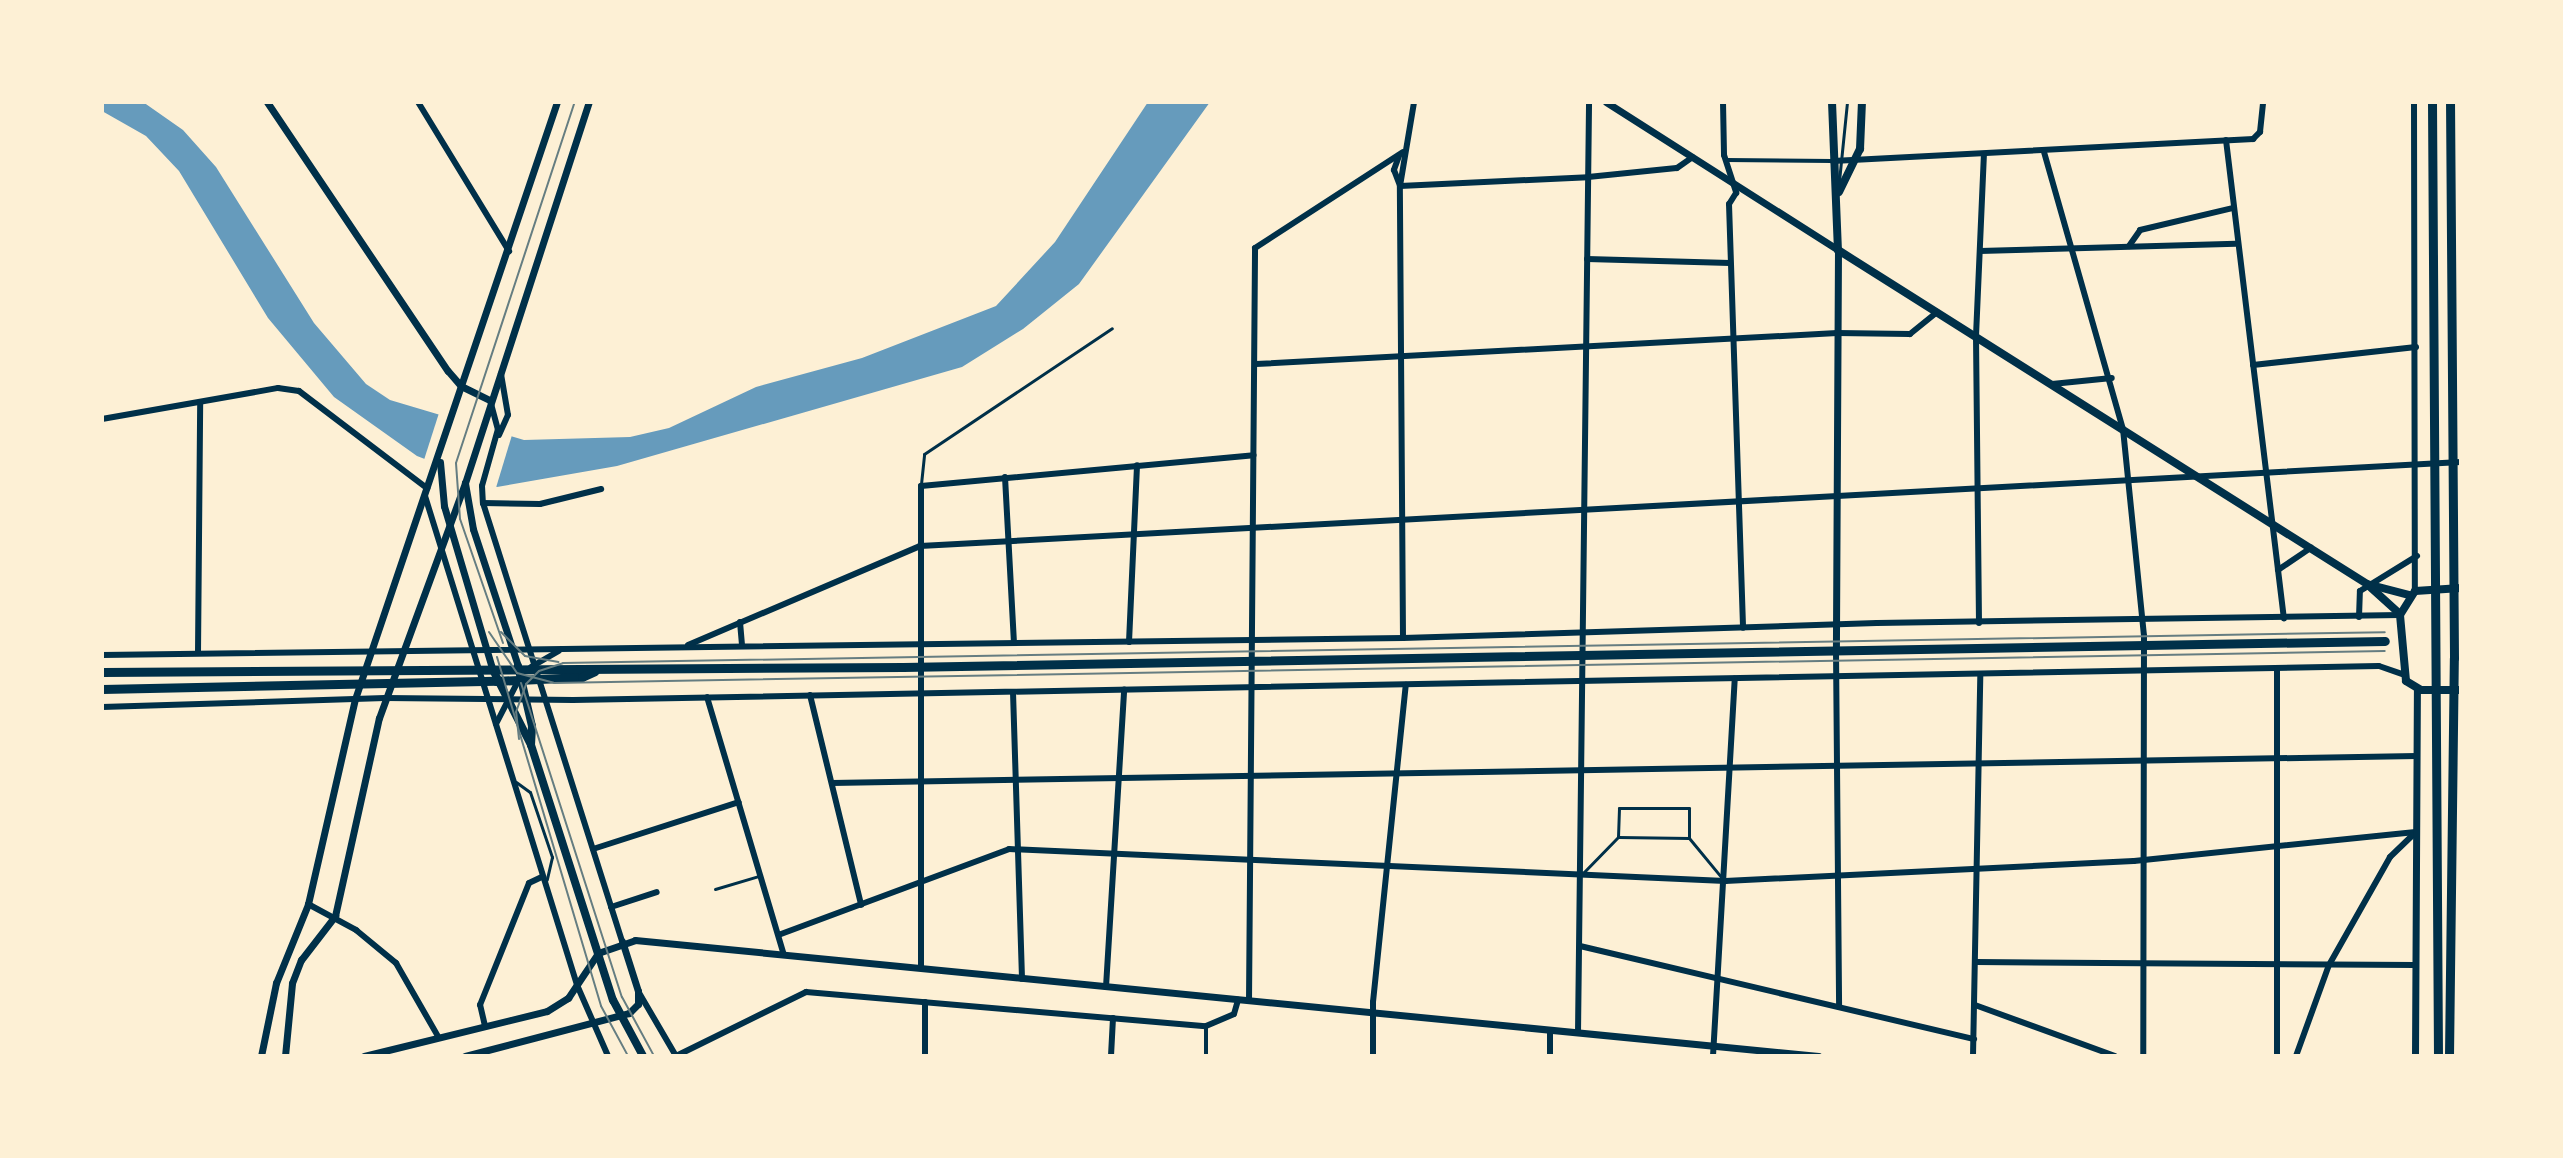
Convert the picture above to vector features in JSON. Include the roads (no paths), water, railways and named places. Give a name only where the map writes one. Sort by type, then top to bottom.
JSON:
[{"type":"main road","points":[[1832,102],[1838,250],[2367,584],[2400,614]]},
{"type":"main road","points":[[1837,196],[1855,160],[1862,102]]},
{"type":"main road","points":[[2432,102],[2438,1056]]},
{"type":"main road","points":[[2449,1056],[2457,588],[2450,102]]},
{"type":"main road","points":[[2367,584],[2412,593],[2457,588]]},
{"type":"main road","points":[[2412,593],[2400,614],[2402,674],[2417,689],[2456,690]]},
{"type":"main road","points":[[102,672],[366,666],[533,666],[595,671],[921,667],[2385,641]]},
{"type":"main road","points":[[518,666],[531,745],[621,1018],[643,1056]]},
{"type":"main road","points":[[492,668],[531,745]]},
{"type":"main road","points":[[102,689],[496,681],[582,677],[595,671]]},
{"type":"street","points":[[418,102],[509,251]]},
{"type":"street","points":[[492,668],[448,521],[437,471],[452,413],[557,102]]},
{"type":"street","points":[[285,1056],[284,1025],[296,972],[335,916],[385,698],[448,521],[466,481],[499,370],[589,102]]},
{"type":"street","points":[[1403,638],[1405,359],[1400,186],[1394,170],[1403,152],[1414,102]]},
{"type":"street","points":[[1578,1033],[1586,656],[1589,102]]},
{"type":"street","points":[[1606,102],[1838,250],[1833,766],[1839,1007]]},
{"type":"street","points":[[1723,102],[1726,160],[1733,183],[1730,263],[1743,628]]},
{"type":"street","points":[[1726,160],[1833,161],[1984,155],[2257,138],[2263,102]]},
{"type":"street","points":[[2412,593],[2417,556],[2418,464],[2414,102]]},
{"type":"street","points":[[269,103],[461,386],[490,400],[499,432]]},
{"type":"street","points":[[2226,140],[2236,244],[2284,619]]},
{"type":"street","points":[[1249,1001],[1255,248],[1403,152]]},
{"type":"street","points":[[2044,152],[2112,378],[2123,429],[2125,482],[2144,645],[2143,1056]]},
{"type":"street","points":[[1979,623],[1976,336],[1984,155]]},
{"type":"street","points":[[1400,186],[1588,177],[1677,168],[1693,157]]},
{"type":"street","points":[[2129,246],[2140,230],[2233,208]]},
{"type":"street","points":[[1980,251],[2236,244]]},
{"type":"street","points":[[1587,259],[1730,263]]},
{"type":"street","points":[[1256,364],[1405,359],[1837,333],[1910,334],[1937,312]]},
{"type":"street","points":[[2253,365],[2416,347]]},
{"type":"street","points":[[499,370],[508,402],[482,486],[483,503],[638,991],[676,1056],[806,992],[1206,1026],[1234,1014],[1238,1000]]},
{"type":"street","points":[[2052,384],[2112,378]]},
{"type":"street","points":[[102,419],[278,388],[299,391],[426,490],[439,548],[545,887],[591,1027],[608,1056]]},
{"type":"street","points":[[198,653],[200,402]]},
{"type":"street","points":[[921,968],[921,486],[1254,455]]},
{"type":"street","points":[[685,647],[920,546],[2457,462]]},
{"type":"street","points":[[1129,642],[1137,465]]},
{"type":"street","points":[[261,1056],[276,983],[308,904],[355,699],[426,490],[437,471]]},
{"type":"street","points":[[1005,477],[1014,641]]},
{"type":"street","points":[[466,481],[473,529],[518,666]]},
{"type":"street","points":[[483,503],[540,504],[601,489]]},
{"type":"street","points":[[2278,570],[2311,548]]},
{"type":"street","points":[[2359,617],[2360,591],[2417,556]]},
{"type":"street","points":[[102,655],[1403,638],[1836,624],[2284,619],[2400,614]]},
{"type":"street","points":[[740,622],[742,646]]},
{"type":"street","points":[[496,727],[506,699],[521,678],[550,653],[574,648]]},
{"type":"street","points":[[102,707],[385,698],[545,700],[2379,666],[2402,674]]},
{"type":"street","points":[[2277,669],[2277,1056]]},
{"type":"street","points":[[1973,1056],[1980,675]]},
{"type":"street","points":[[1713,1056],[1735,679]]},
{"type":"street","points":[[1373,1056],[1372,1012],[1406,685]]},
{"type":"street","points":[[2415,1056],[2417,689]]},
{"type":"street","points":[[1106,987],[1124,690]]},
{"type":"street","points":[[1013,692],[1022,979]]},
{"type":"street","points":[[810,695],[861,905]]},
{"type":"street","points":[[707,697],[781,934],[784,955]]},
{"type":"street","points":[[832,783],[2417,756]]},
{"type":"street","points":[[593,849],[739,802]]},
{"type":"street","points":[[781,934],[1018,849],[1725,881],[2144,861],[2416,832]]},
{"type":"street","points":[[2296,1056],[2329,965],[2390,857],[2416,832]]},
{"type":"street","points":[[485,1026],[480,1005],[529,883],[542,877]]},
{"type":"street","points":[[611,907],[657,892]]},
{"type":"street","points":[[308,904],[335,916],[396,963],[439,1038]]},
{"type":"street","points":[[364,1056],[547,1011],[577,985],[598,953],[622,941],[1818,1056]]},
{"type":"street","points":[[1580,946],[1974,1039]]},
{"type":"street","points":[[1976,962],[2415,965]]},
{"type":"street","points":[[465,1056],[621,1018],[638,1004],[638,991]]},
{"type":"street","points":[[925,1002],[925,1056]]},
{"type":"street","points":[[1975,1005],[2115,1056]]},
{"type":"street","points":[[1111,1056],[1113,1018]]},
{"type":"street","points":[[1206,1026],[1206,1056]]},
{"type":"street","points":[[1550,1031],[1550,1056]]},
{"type":"street","points":[[505,1046],[508,1056]]},
{"type":"lane","points":[[1837,196],[1844,160],[1847,102]]},
{"type":"lane","points":[[921,486],[924,454],[1112,328]]},
{"type":"lane","points":[[511,779],[530,792],[552,857],[545,887]]},
{"type":"lane","points":[[1581,876],[1618,837],[1619,808],[1689,808],[1689,838],[1725,881]]},
{"type":"lane","points":[[1618,837],[1689,838]]},
{"type":"lane","points":[[715,889],[762,875]]},
{"type":"water","points":[[102,102],[143,102],[183,130],[216,167],[314,323],[366,384],[390,400],[524,440],[630,437],[669,428],[756,387],[862,358],[996,306],[1055,242],[1148,102],[1210,102],[1079,284],[1023,329],[962,367],[617,466],[497,487],[417,456],[334,397],[268,318],[179,171],[146,136],[102,111]]},
{"type":"tram line","points":[[503,643],[460,519],[456,463],[575,102]]},
{"type":"tram line","points":[[489,632],[517,673],[554,683],[2385,651]]},
{"type":"tram line","points":[[501,632],[525,656],[558,662]]},
{"type":"tram line","points":[[519,739],[516,712],[526,684],[539,671],[563,663],[2385,632]]},
{"type":"tram line","points":[[497,657],[601,1006],[628,1056]]},
{"type":"tram line","points":[[521,683],[622,997],[654,1056]]}]
